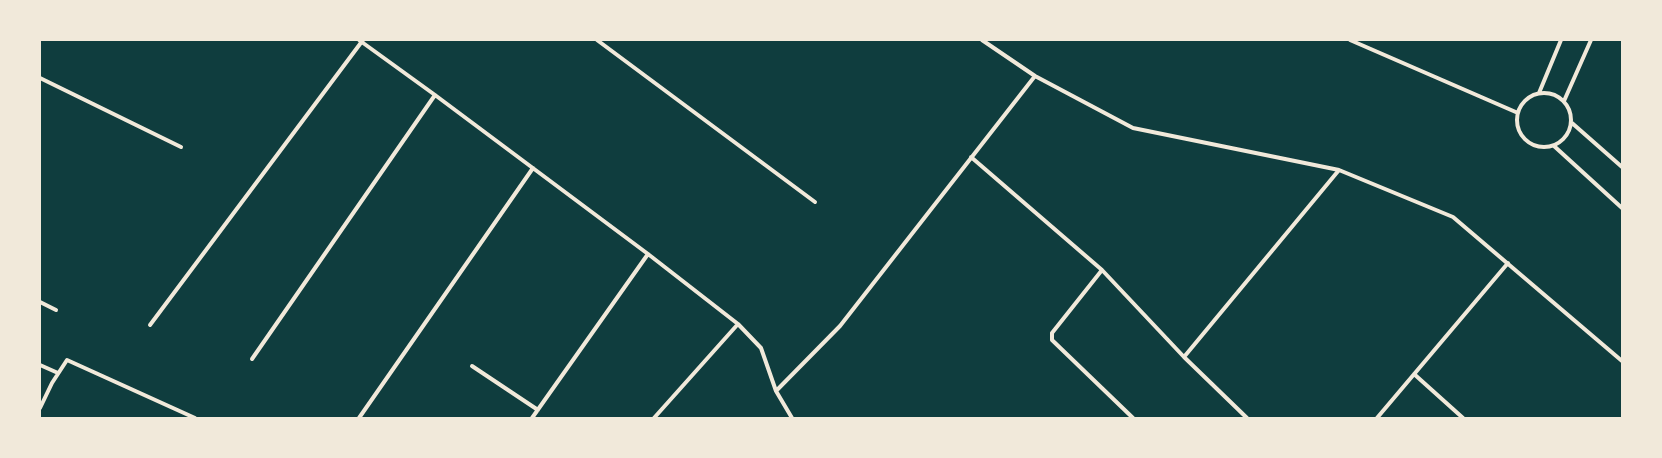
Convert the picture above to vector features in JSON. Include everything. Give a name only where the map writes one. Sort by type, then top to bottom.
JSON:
[{"type":"street","points":[[597,40],[815,202]]},
{"type":"street","points":[[982,40],[1035,76],[1133,128],[1339,170],[1453,217],[1622,362]]},
{"type":"street","points":[[1350,40],[1518,113]]},
{"type":"street","points":[[1539,94],[1561,40]]},
{"type":"street","points":[[1564,101],[1591,40]]},
{"type":"street","points":[[150,325],[361,41],[648,254],[738,324],[761,348],[776,391],[792,418]]},
{"type":"street","points":[[776,391],[840,326],[1035,76]]},
{"type":"street","points":[[40,78],[181,147]]},
{"type":"street","points":[[1548,93],[1557,96],[1564,101],[1569,108],[1572,123],[1569,133],[1563,141],[1554,146],[1544,148],[1534,146],[1526,141],[1520,133],[1517,123],[1518,113],[1522,104],[1529,97],[1539,94],[1548,93]]},
{"type":"street","points":[[252,359],[435,95]]},
{"type":"street","points":[[1572,123],[1622,167]]},
{"type":"street","points":[[1554,146],[1622,208]]},
{"type":"street","points":[[971,157],[1102,270],[1184,357],[1247,418]]},
{"type":"street","points":[[359,418],[533,168]]},
{"type":"street","points":[[1184,357],[1339,170]]},
{"type":"street","points":[[532,418],[648,254]]},
{"type":"street","points":[[1377,418],[1508,263]]},
{"type":"street","points":[[1102,270],[1052,333],[1052,340],[1133,418]]},
{"type":"street","points":[[40,302],[56,310]]},
{"type":"street","points":[[654,418],[738,324]]},
{"type":"street","points":[[40,408],[52,383],[67,360],[195,418]]},
{"type":"street","points":[[40,364],[58,374]]},
{"type":"street","points":[[472,366],[538,410]]},
{"type":"street","points":[[1414,374],[1463,418]]}]
